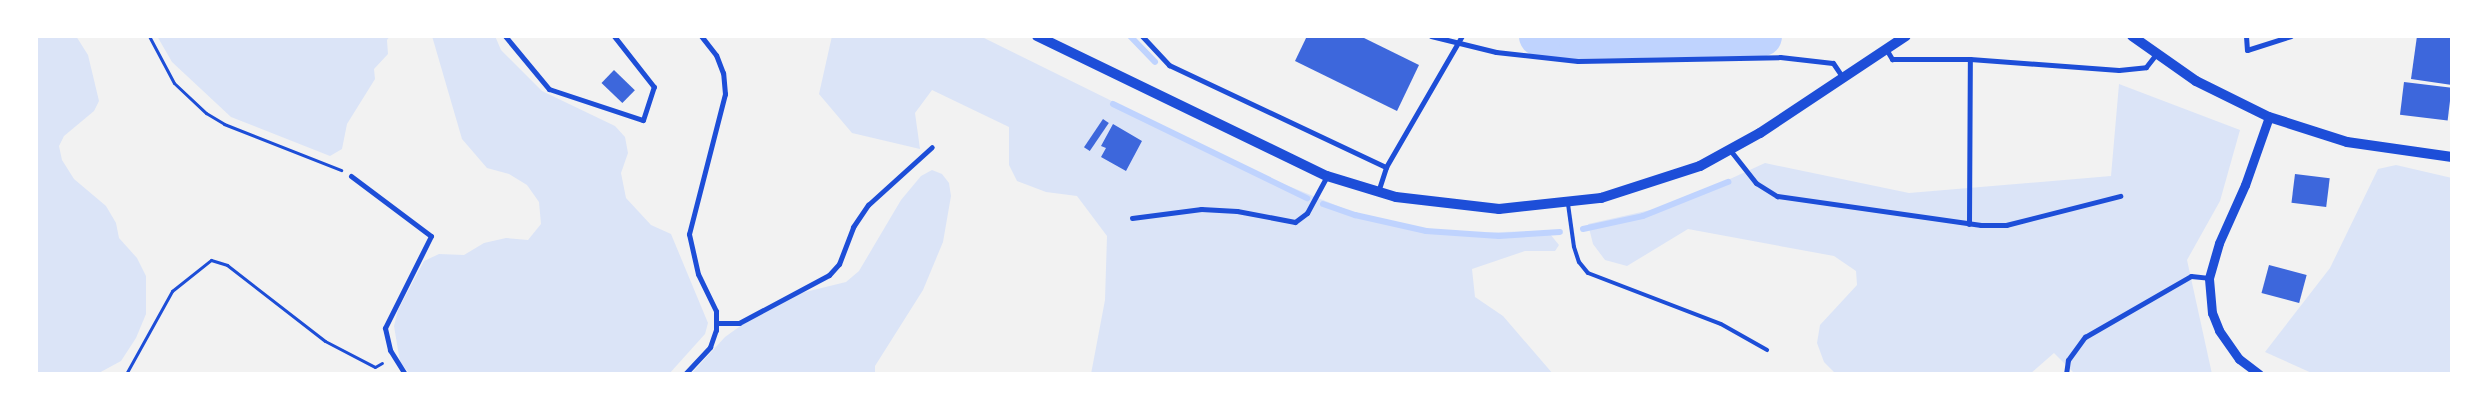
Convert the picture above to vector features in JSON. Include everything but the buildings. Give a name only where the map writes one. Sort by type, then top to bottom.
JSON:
[{"type":"main road","points":[[1037,36],[1327,176],[1378,192],[1464,207],[1499,209],[1568,204],[1635,190],[1700,166],[1730,150],[1885,52],[1906,36]]},
{"type":"main road","points":[[2132,36],[2153,53],[2196,81],[2269,117],[2347,142],[2452,157]]},
{"type":"street","points":[[505,36],[549,89],[643,120],[654,87],[614,36]]},
{"type":"street","points":[[685,374],[710,347],[716,323],[709,292],[690,252],[689,234],[724,94],[723,74],[716,55],[701,36]]},
{"type":"street","points":[[1142,36],[1168,64],[1386,167]]},
{"type":"street","points":[[1431,36],[1457,44],[1512,54],[1578,61],[1780,57],[1833,64],[1843,78]]},
{"type":"street","points":[[2246,38],[2247,50],[2258,49],[2291,36]]},
{"type":"street","points":[[1378,192],[1386,167],[1461,37]]},
{"type":"street","points":[[1885,52],[1892,59],[1970,59],[2119,70],[2146,67],[2153,53]]},
{"type":"street","points":[[1969,224],[1970,59]]},
{"type":"street","points":[[2258,374],[2239,359],[2219,330],[2212,313],[2209,278],[2218,243],[2245,185],[2269,117]]},
{"type":"street","points":[[716,323],[739,322],[829,275],[838,264],[853,227],[868,205],[932,147]]},
{"type":"street","points":[[1730,150],[1756,183],[1777,196],[1969,224],[2006,225],[2120,196]]},
{"type":"street","points":[[351,176],[431,236],[385,328],[385,340],[405,374]]},
{"type":"street","points":[[1132,218],[1201,209],[1237,211],[1295,222],[1307,213],[1327,176]]},
{"type":"street","points":[[2066,374],[2068,360],[2085,337],[2191,276],[2209,278]]},
{"type":"lane","points":[[1568,204],[1574,247],[1579,262],[1588,274],[1720,324],[1767,350]]},
{"type":"path","points":[[149,36],[162,66],[174,84],[206,113],[224,124],[326,162],[351,176]]},
{"type":"path","points":[[126,374],[172,291],[211,260],[227,265],[307,329],[338,348],[375,367],[393,356]]},
{"type":"shaded area","points":[[36,36],[76,36],[88,55],[99,101],[94,111],[64,136],[59,146],[62,160],[74,179],[106,206],[116,223],[119,238],[137,258],[146,276],[146,314],[136,338],[121,361],[97,374],[36,374]]},
{"type":"shaded area","points":[[157,36],[390,36],[387,40],[388,54],[374,69],[375,79],[347,124],[342,149],[330,156],[231,117],[172,62]]},
{"type":"shaded area","points":[[432,36],[495,36],[501,50],[542,91],[615,126],[625,137],[628,153],[621,173],[626,198],[651,225],[671,234],[708,323],[705,334],[669,374],[410,374],[400,362],[394,326],[398,310],[424,261],[439,254],[464,255],[484,243],[506,238],[528,240],[541,224],[539,202],[527,185],[509,174],[487,168],[462,139]]},
{"type":"shaded area","points":[[832,36],[980,36],[1266,177],[1355,213],[1432,230],[1471,233],[1535,231],[1550,234],[1559,245],[1555,251],[1525,251],[1472,269],[1475,297],[1503,316],[1553,374],[1091,374],[1105,300],[1107,236],[1077,196],[1046,192],[1017,181],[1009,165],[1009,127],[932,90],[915,113],[920,149],[852,133],[819,94]]},
{"type":"shaded area","points":[[2119,84],[2240,130],[2220,201],[2187,260],[2212,374],[2075,374],[2054,353],[2030,374],[1836,374],[1824,362],[1817,343],[1820,325],[1857,285],[1856,271],[1834,256],[1688,229],[1627,266],[1605,260],[1593,244],[1588,224],[1673,205],[1765,163],[1909,193],[2111,176]]},
{"type":"shaded area","points":[[2396,165],[2452,178],[2452,374],[2314,374],[2265,352],[2330,268],[2378,169]]},
{"type":"shaded area","points":[[932,170],[942,174],[949,183],[951,196],[943,242],[923,290],[875,366],[875,374],[691,374],[725,337],[750,319],[797,294],[846,282],[859,271],[901,200],[921,176]]},
{"type":"waterway","points":[[1130,36],[1155,62]]},
{"type":"waterway","points":[[1538,36],[1578,39],[1762,36]]},
{"type":"waterway","points":[[1113,104],[1307,198]]},
{"type":"waterway","points":[[1583,229],[1643,216],[1728,182]]},
{"type":"waterway","points":[[1323,204],[1355,215],[1426,231],[1499,236],[1560,232]]}]
